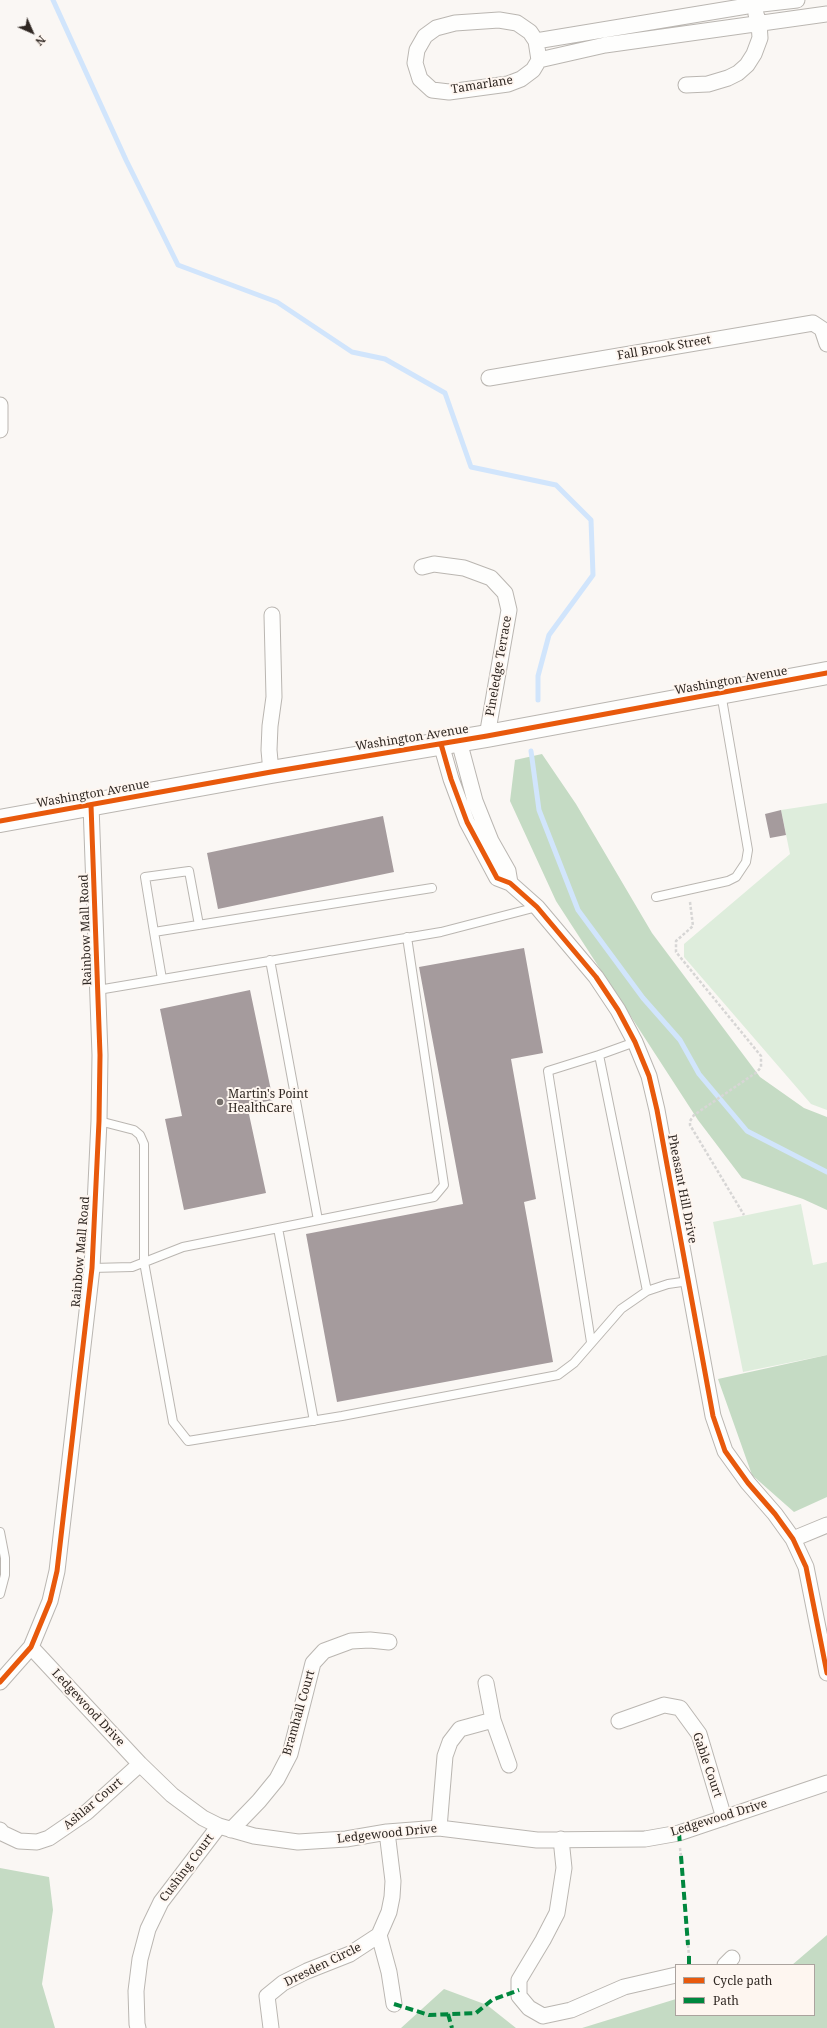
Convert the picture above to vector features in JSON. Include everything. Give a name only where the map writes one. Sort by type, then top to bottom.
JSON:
[{"type":"main road","name":"Washington Avenue","points":[[0,821],[271,772],[487,736],[827,673]]},
{"type":"street","points":[[797,0],[752,3],[536,41],[539,60],[605,45],[760,22],[827,14]]},
{"type":"street","points":[[686,85],[708,84],[738,73],[754,54],[760,38],[760,22],[752,3]]},
{"type":"street","name":"Tamarlane","points":[[536,41],[530,32],[517,23],[499,20],[455,23],[436,28],[425,36],[417,50],[415,63],[420,79],[432,90],[449,92],[508,84],[521,79],[533,70],[539,60]]},
{"type":"street","name":"Fall Brook Street","points":[[489,378],[813,323],[822,329],[827,344]]},
{"type":"street","points":[[0,406],[0,430]]},
{"type":"street","name":"Pineledge Terrace","points":[[422,567],[434,564],[464,568],[491,578],[505,593],[509,610],[487,736]]},
{"type":"street","points":[[271,772],[269,750],[274,689],[272,615]]},
{"type":"street","name":"Pheasant Hill Drive","points":[[450,742],[451,780],[475,840],[497,878],[510,883],[537,906],[596,978],[618,1010],[636,1042],[649,1076],[657,1110],[713,1416],[725,1451],[748,1483],[775,1514],[793,1539],[806,1567],[827,1673]]},
{"type":"street","name":"Rainbow Mall Road","points":[[0,1682],[31,1648],[50,1601],[57,1571],[92,1268],[99,1121],[100,1055],[91,805]]},
{"type":"street","points":[[793,1539],[827,1525]]},
{"type":"street","name":"Bramhall Court","points":[[225,1828],[250,1811],[276,1779],[290,1754],[313,1663],[324,1651],[351,1641],[370,1640],[389,1642]]},
{"type":"street","name":"Ledgewood Drive","points":[[31,1648],[69,1686],[140,1764],[187,1807],[225,1828],[254,1836],[298,1842],[346,1839],[387,1832],[439,1828],[537,1840],[646,1839],[679,1833],[827,1783]]},
{"type":"street","points":[[486,1683],[493,1720],[509,1764]]},
{"type":"street","name":"Gable Court","points":[[619,1721],[664,1705],[680,1708],[699,1734],[724,1818]]},
{"type":"street","points":[[439,1828],[445,1756],[450,1742],[460,1729],[493,1720]]},
{"type":"street","name":"Ashlar Court","points":[[0,1830],[19,1841],[36,1842],[49,1838],[87,1812],[140,1764]]},
{"type":"street","name":"Cushing Court","points":[[138,2028],[136,2024],[136,1991],[140,1959],[148,1929],[161,1902],[225,1828]]},
{"type":"street","points":[[387,1832],[393,1881],[392,1897],[389,1912],[379,1935],[389,1972],[394,2004]]},
{"type":"street","points":[[561,1839],[564,1868],[557,1913],[519,1980],[519,1996],[529,2008],[543,2016],[571,2010],[624,1987],[675,1975]]},
{"type":"street","name":"Dresden Circle","points":[[270,2028],[267,1996],[278,1987],[307,1971],[350,1954],[379,1935]]},
{"type":"lane","points":[[656,897],[728,881],[736,877],[746,862],[748,850],[721,693]]},
{"type":"lane","points":[[162,979],[145,877],[189,871],[199,925]]},
{"type":"lane","points":[[154,932],[432,888]]},
{"type":"lane","points":[[98,990],[441,932],[537,906]]},
{"type":"lane","points":[[92,1268],[132,1267],[183,1247],[434,1196],[444,1185],[407,937]]},
{"type":"lane","points":[[270,960],[318,1220]]},
{"type":"lane","points":[[591,1342],[548,1070],[636,1042]]},
{"type":"lane","points":[[599,1055],[647,1291]]},
{"type":"lane","points":[[99,1121],[134,1130],[140,1135],[144,1144],[144,1262],[174,1422],[188,1441],[314,1421],[558,1375],[574,1363],[621,1309],[647,1291],[668,1284],[689,1281]]},
{"type":"lane","points":[[278,1228],[314,1421]]},
{"type":"lane","points":[[0,1532],[5,1558],[5,1575],[0,1594]]},
{"type":"path","points":[[690,902],[693,926],[676,941],[676,952],[761,1056],[761,1067],[757,1072],[691,1118],[690,1125],[744,1215]]},
{"type":"path","points":[[680,1845],[681,1856]]},
{"type":"path","points":[[688,1945],[689,1956]]},
{"type":"green space","points":[[542,754],[576,804],[652,933],[760,1077],[804,1108],[827,1117],[827,1210],[803,1199],[742,1178],[698,1120],[556,901],[510,801],[515,760]]},
{"type":"green space","points":[[827,803],[827,1110],[811,1104],[684,957],[684,944],[790,854],[781,810]]},
{"type":"green space","points":[[801,1204],[813,1265],[827,1262],[827,1355],[743,1372],[713,1222]]},
{"type":"green space","points":[[827,1355],[827,1497],[794,1512],[752,1475],[718,1379]]},
{"type":"green space","points":[[0,1868],[49,1877],[53,1910],[42,1984],[55,2028],[0,2028]]},
{"type":"green space","points":[[827,1935],[827,2028],[582,2028],[675,1999],[675,2016],[815,2016],[815,1964],[793,1964]]},
{"type":"green space","points":[[444,1989],[487,2005],[516,2028],[401,2028]]},
{"type":"building","points":[[781,810],[786,835],[770,838],[765,814]]},
{"type":"building","points":[[383,816],[394,872],[218,909],[207,853]]},
{"type":"building","points":[[524,948],[543,1053],[511,1059],[536,1199],[524,1202],[553,1362],[337,1402],[306,1234],[463,1204],[419,967]]},
{"type":"building","name":"Martin's Point HealthCare","points":[[250,990],[273,1100],[247,1105],[266,1193],[184,1210],[165,1119],[182,1116],[160,1009]]},
{"type":"waterway","points":[[53,0],[126,160],[178,265],[277,302],[352,352],[385,359],[445,393],[471,467],[556,485],[591,520],[593,575],[549,635],[538,676],[538,700]]},
{"type":"waterway","points":[[531,751],[539,810],[578,910],[643,998],[680,1040],[699,1074],[747,1131],[827,1172]]},
{"type":"marked path","points":[[679,1833],[680,1845]]},
{"type":"marked path","points":[[681,1856],[688,1945]]},
{"type":"marked path","points":[[689,1956],[689,1964]]},
{"type":"marked path","points":[[394,2004],[429,2015],[476,2013],[492,2000],[519,1990]]},
{"type":"marked path","points":[[448,2014],[452,2028]]},
{"type":"cycle path","points":[[0,821],[271,772],[487,736],[827,673]]},
{"type":"cycle path","points":[[441,744],[451,779],[467,822],[497,878],[510,883],[537,907],[596,977],[618,1010],[635,1042],[649,1076],[657,1110],[713,1416],[725,1451],[748,1483],[775,1514],[793,1539],[806,1567],[827,1673]]},
{"type":"cycle path","points":[[0,1682],[31,1647],[50,1601],[57,1571],[92,1268],[99,1121],[100,1055],[91,805]]},
{"type":"place","name":"Martin's Point HealthCare","points":[[220,1102]]}]
